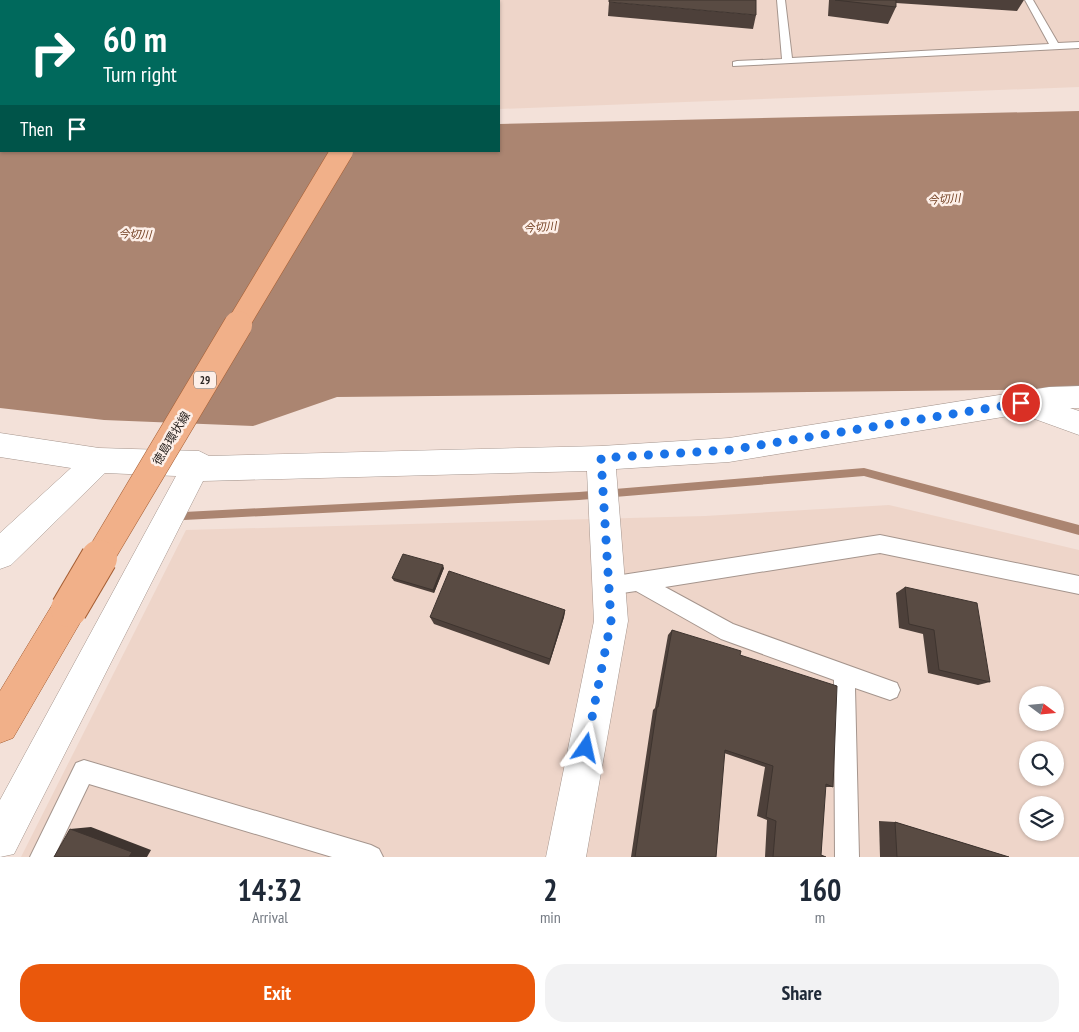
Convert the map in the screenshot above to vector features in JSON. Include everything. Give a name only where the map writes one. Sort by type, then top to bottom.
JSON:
[{"type":"main road","name":"徳島環状線","points":[[0,725],[341,152]]},
{"type":"street","points":[[195,469],[601,458],[729,450],[1049,398],[1079,397]]},
{"type":"street","points":[[1021,403],[1079,423]]},
{"type":"street","points":[[0,444],[99,460],[199,464],[0,840]]},
{"type":"street","points":[[566,857],[611,621],[623,584],[601,458]]},
{"type":"street","points":[[0,554],[99,460]]},
{"type":"lane","points":[[781,0],[786,61]]},
{"type":"lane","points":[[1029,0],[1055,46]]},
{"type":"lane","points":[[737,64],[1079,45]]},
{"type":"lane","points":[[623,584],[880,544],[1079,585]]},
{"type":"lane","points":[[623,584],[728,632],[890,690]]},
{"type":"lane","points":[[844,674],[848,857]]},
{"type":"lane","points":[[42,857],[84,771],[371,857]]},
{"type":"shaded area","points":[[500,0],[1079,0],[1079,87],[500,109]]},
{"type":"shaded area","points":[[889,505],[1079,550],[1079,857],[21,857],[186,530],[705,516]]},
{"type":"water","name":"今切川","points":[[1079,111],[1079,389],[337,397],[253,426],[104,420],[0,408],[0,152],[500,152],[500,124]]},
{"type":"building","points":[[609,0],[756,0],[756,15],[609,2]]},
{"type":"building","points":[[835,0],[896,0],[896,7]]},
{"type":"building","points":[[403,554],[443,565],[433,590],[392,578]]},
{"type":"building","points":[[449,571],[565,610],[550,659],[430,617]]},
{"type":"building","points":[[905,587],[977,603],[990,682],[939,670],[934,630],[909,624]]},
{"type":"building","points":[[672,630],[741,651],[740,655],[837,686],[833,787],[826,784],[821,855],[826,857],[773,857],[776,821],[766,817],[773,766],[725,750],[716,857],[635,857],[657,707]]},
{"type":"building","points":[[895,822],[1009,857],[897,857]]},
{"type":"building","points":[[70,829],[132,852],[129,857],[54,857]]},
{"type":"waterway","points":[[184,516],[579,496],[864,472],[1079,530]]},
{"type":"route","points":[[586,748],[611,621],[601,458],[729,450],[1021,403]]}]
